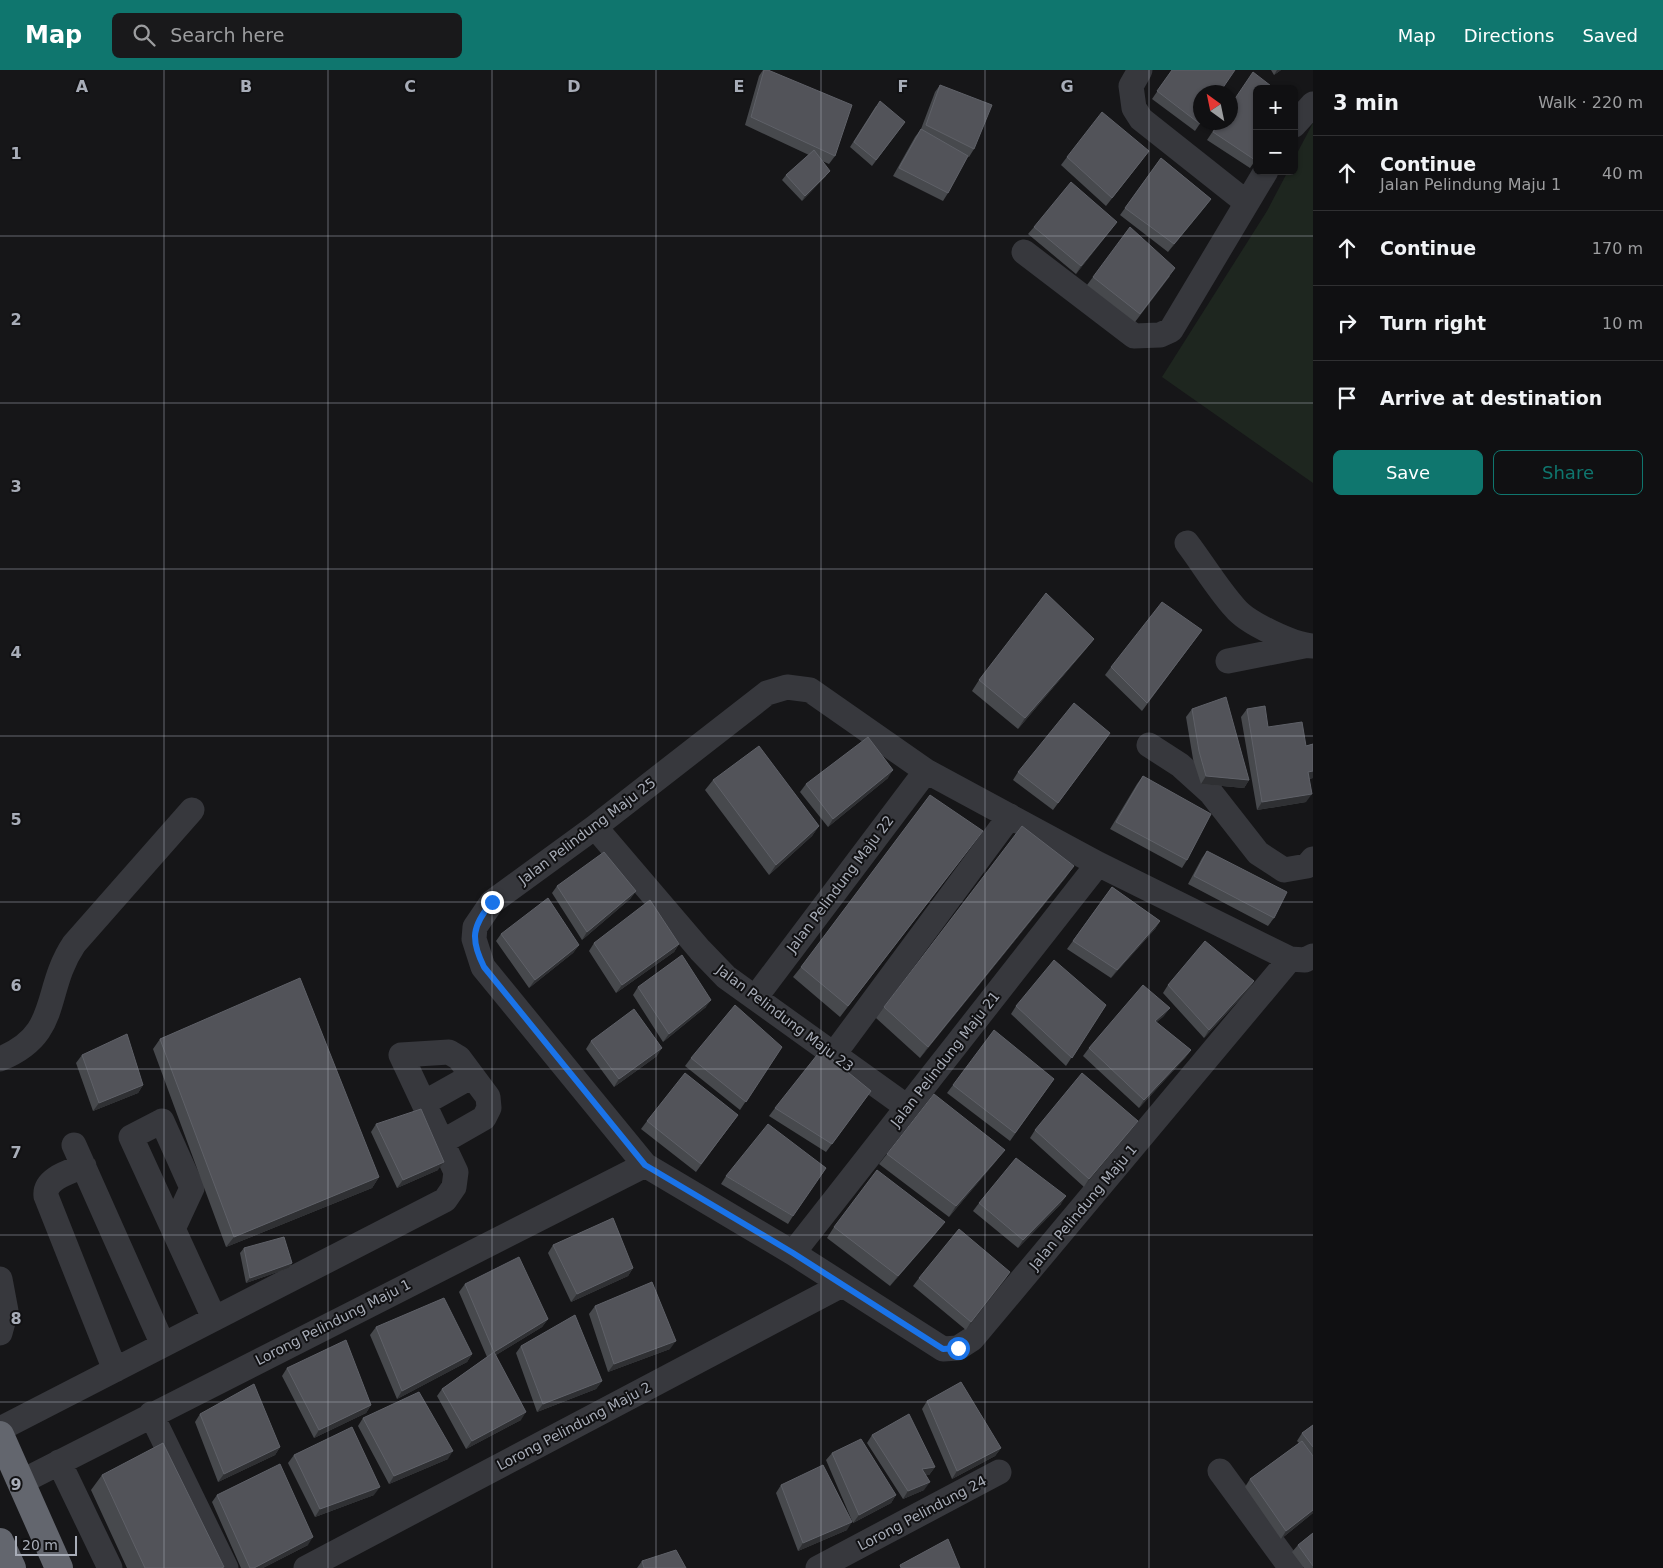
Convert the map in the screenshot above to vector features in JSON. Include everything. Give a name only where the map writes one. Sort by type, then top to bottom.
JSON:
[{"type":"highway","points":[[0,1434],[60,1568]]},
{"type":"highway","points":[[0,1542],[12,1568]]},
{"type":"street","points":[[1140,70],[1131,86],[1134,108],[1141,119],[1247,203]]},
{"type":"street","points":[[1298,121],[1313,104]]},
{"type":"street","points":[[1024,252],[1134,336],[1160,335],[1171,330],[1264,175]]},
{"type":"street","points":[[1187,543],[1236,610],[1274,634],[1308,646]]},
{"type":"street","points":[[1228,661],[1308,646]]},
{"type":"street","name":"Jalan Pelindung Maju 25","points":[[842,1285],[793,1253],[645,1165],[484,967],[477,953],[474,939],[475,927],[492,902],[596,827],[767,693],[787,687],[810,690],[926,770]]},
{"type":"street","points":[[1149,745],[1180,765],[1211,794],[1258,853],[1284,870],[1307,866],[1313,859]]},
{"type":"street","points":[[926,770],[1098,864],[1302,958]]},
{"type":"street","name":"Jalan Pelindung Maju 22","points":[[755,998],[926,770]]},
{"type":"street","points":[[0,1059],[20,1049],[38,1034],[44,1024],[62,964],[74,944],[192,810]]},
{"type":"street","points":[[834,1054],[1010,816]]},
{"type":"street","name":"Jalan Pelindung Maju 23","points":[[596,827],[700,950],[726,977],[907,1107]]},
{"type":"street","name":"Jalan Pelindung Maju 21","points":[[793,1253],[1098,864]]},
{"type":"street","name":"Jalan Pelindung Maju 1","points":[[842,1285],[943,1349],[958,1348],[972,1339],[1302,958]]},
{"type":"street","points":[[0,1429],[445,1200],[454,1187],[456,1172],[401,1055],[449,1052],[459,1058],[488,1097],[489,1108],[484,1118],[442,1142]]},
{"type":"street","points":[[424,1104],[472,1076]]},
{"type":"street","points":[[115,1370],[46,1196],[45,1189],[49,1182],[79,1156],[163,1345]]},
{"type":"street","name":"Lorong Pelindung Maju 1","points":[[21,1482],[151,1414],[645,1165]]},
{"type":"street","points":[[174,1229],[214,1318]]},
{"type":"street","points":[[0,1279],[6,1311],[0,1333]]},
{"type":"street","name":"Lorong Pelindung Maju 2","points":[[306,1568],[842,1285]]},
{"type":"street","points":[[151,1414],[226,1568]]},
{"type":"street","points":[[59,1462],[110,1568]]},
{"type":"street","points":[[1220,1471],[1291,1568]]},
{"type":"street","name":"Lorong Pelindung 24","points":[[818,1568],[999,1472]]},
{"type":"shaded area","points":[[1313,123],[1313,483],[1162,377],[1267,211],[1286,175],[1298,175],[1298,151]]},
{"type":"building","points":[[764,70],[852,105],[835,156],[751,117]]},
{"type":"building","points":[[1172,70],[1235,70],[1225,85],[1193,85],[1193,119],[1157,91]]},
{"type":"building","points":[[1253,72],[1270,85],[1253,85],[1253,159],[1213,132],[1214,130],[1238,130],[1238,94]]},
{"type":"building","points":[[940,85],[992,105],[974,149],[926,125]]},
{"type":"building","points":[[880,101],[905,122],[876,160],[854,142]]},
{"type":"building","points":[[1102,112],[1149,151],[1112,198],[1067,157]]},
{"type":"building","points":[[921,129],[968,156],[948,193],[899,168]]},
{"type":"building","points":[[814,150],[830,171],[805,196],[786,175]]},
{"type":"building","points":[[1161,158],[1211,199],[1174,244],[1125,208]]},
{"type":"building","points":[[1071,182],[1117,222],[1081,266],[1034,227]]},
{"type":"building","points":[[1130,227],[1175,268],[1140,314],[1093,277]]},
{"type":"building","points":[[1046,593],[1094,639],[1025,718],[979,680]]},
{"type":"building","points":[[1162,602],[1202,630],[1147,703],[1111,667]]},
{"type":"building","points":[[1226,697],[1249,780],[1206,776],[1199,751],[1192,709]]},
{"type":"building","points":[[1074,703],[1110,733],[1058,803],[1018,772]]},
{"type":"building","points":[[1265,706],[1268,727],[1302,722],[1306,746],[1313,744],[1313,771],[1308,772],[1312,794],[1262,802],[1247,709]]},
{"type":"building","points":[[868,737],[893,770],[833,819],[806,784]]},
{"type":"building","points":[[759,746],[819,826],[776,865],[713,780]]},
{"type":"building","points":[[1143,776],[1211,814],[1187,860],[1116,822]]},
{"type":"building","points":[[930,795],[983,831],[848,1006],[801,967]]},
{"type":"building","points":[[1022,826],[1074,866],[928,1047],[884,1007]]},
{"type":"building","points":[[1207,851],[1287,892],[1274,918],[1194,876]]},
{"type":"building","points":[[604,852],[636,891],[587,932],[557,886]]},
{"type":"building","points":[[1112,887],[1160,921],[1117,970],[1073,941]]},
{"type":"building","points":[[548,898],[579,945],[535,980],[501,934]]},
{"type":"building","points":[[650,900],[679,944],[622,985],[594,943]]},
{"type":"building","points":[[1205,941],[1254,981],[1209,1030],[1168,985]]},
{"type":"building","points":[[682,955],[711,1000],[669,1034],[638,987]]},
{"type":"building","points":[[1054,960],[1106,1005],[1072,1058],[1016,1006]]},
{"type":"building","points":[[300,978],[379,1177],[234,1237],[160,1039]]},
{"type":"building","points":[[1143,985],[1170,1008],[1155,1021],[1191,1050],[1144,1100],[1089,1048]]},
{"type":"building","points":[[735,1005],[782,1047],[746,1102],[691,1058]]},
{"type":"building","points":[[634,1009],[662,1048],[619,1079],[591,1041]]},
{"type":"building","points":[[994,1030],[1054,1079],[1015,1133],[953,1085]]},
{"type":"building","points":[[127,1034],[143,1085],[99,1103],[82,1055]]},
{"type":"building","points":[[821,1050],[871,1091],[832,1144],[775,1108]]},
{"type":"building","points":[[685,1073],[738,1115],[701,1164],[647,1121]]},
{"type":"building","points":[[1082,1073],[1138,1121],[1089,1179],[1035,1130]]},
{"type":"building","points":[[934,1094],[1005,1150],[956,1206],[887,1154]]},
{"type":"building","points":[[421,1109],[444,1162],[403,1180],[376,1124]]},
{"type":"building","points":[[768,1124],[826,1168],[793,1216],[726,1176]]},
{"type":"building","points":[[1016,1158],[1066,1196],[1023,1240],[979,1203]]},
{"type":"building","points":[[877,1170],[945,1222],[898,1276],[834,1227]]},
{"type":"building","points":[[613,1218],[633,1268],[577,1294],[553,1245]]},
{"type":"building","points":[[959,1229],[1010,1272],[971,1322],[919,1278]]},
{"type":"building","points":[[284,1237],[292,1263],[250,1278],[244,1248]]},
{"type":"building","points":[[519,1257],[548,1319],[494,1352],[465,1284]]},
{"type":"building","points":[[652,1282],[676,1341],[614,1364],[595,1306]]},
{"type":"building","points":[[444,1298],[472,1354],[402,1391],[376,1327]]},
{"type":"building","points":[[575,1315],[602,1381],[543,1404],[521,1346]]},
{"type":"building","points":[[346,1340],[371,1405],[319,1430],[287,1368]]},
{"type":"building","points":[[494,1352],[526,1412],[472,1441],[442,1389]]},
{"type":"building","points":[[961,1382],[1001,1448],[957,1471],[927,1401]]},
{"type":"building","points":[[254,1384],[280,1447],[224,1474],[200,1414]]},
{"type":"building","points":[[419,1392],[453,1451],[394,1476],[363,1418]]},
{"type":"building","points":[[909,1414],[935,1467],[922,1469],[930,1482],[908,1491],[872,1435]]},
{"type":"building","points":[[1313,1425],[1313,1447],[1302,1433]]},
{"type":"building","points":[[352,1427],[380,1487],[320,1509],[294,1455]]},
{"type":"building","points":[[861,1439],[896,1495],[859,1515],[832,1453]]},
{"type":"building","points":[[1302,1441],[1313,1456],[1313,1510],[1286,1531],[1250,1479]]},
{"type":"building","points":[[163,1443],[224,1567],[145,1568],[102,1475]]},
{"type":"building","points":[[280,1464],[313,1537],[254,1568],[250,1568],[217,1495]]},
{"type":"building","points":[[823,1465],[852,1522],[803,1543],[781,1485]]},
{"type":"building","points":[[1313,1533],[1313,1566],[1298,1545]]},
{"type":"building","points":[[948,1539],[960,1568],[901,1568],[900,1565]]},
{"type":"building","points":[[676,1550],[686,1568],[644,1568],[642,1561]]},
{"type":"route","points":[[492,902],[482,914],[475,927],[474,939],[477,953],[484,967],[645,1165],[793,1253],[943,1349],[958,1348]]}]
